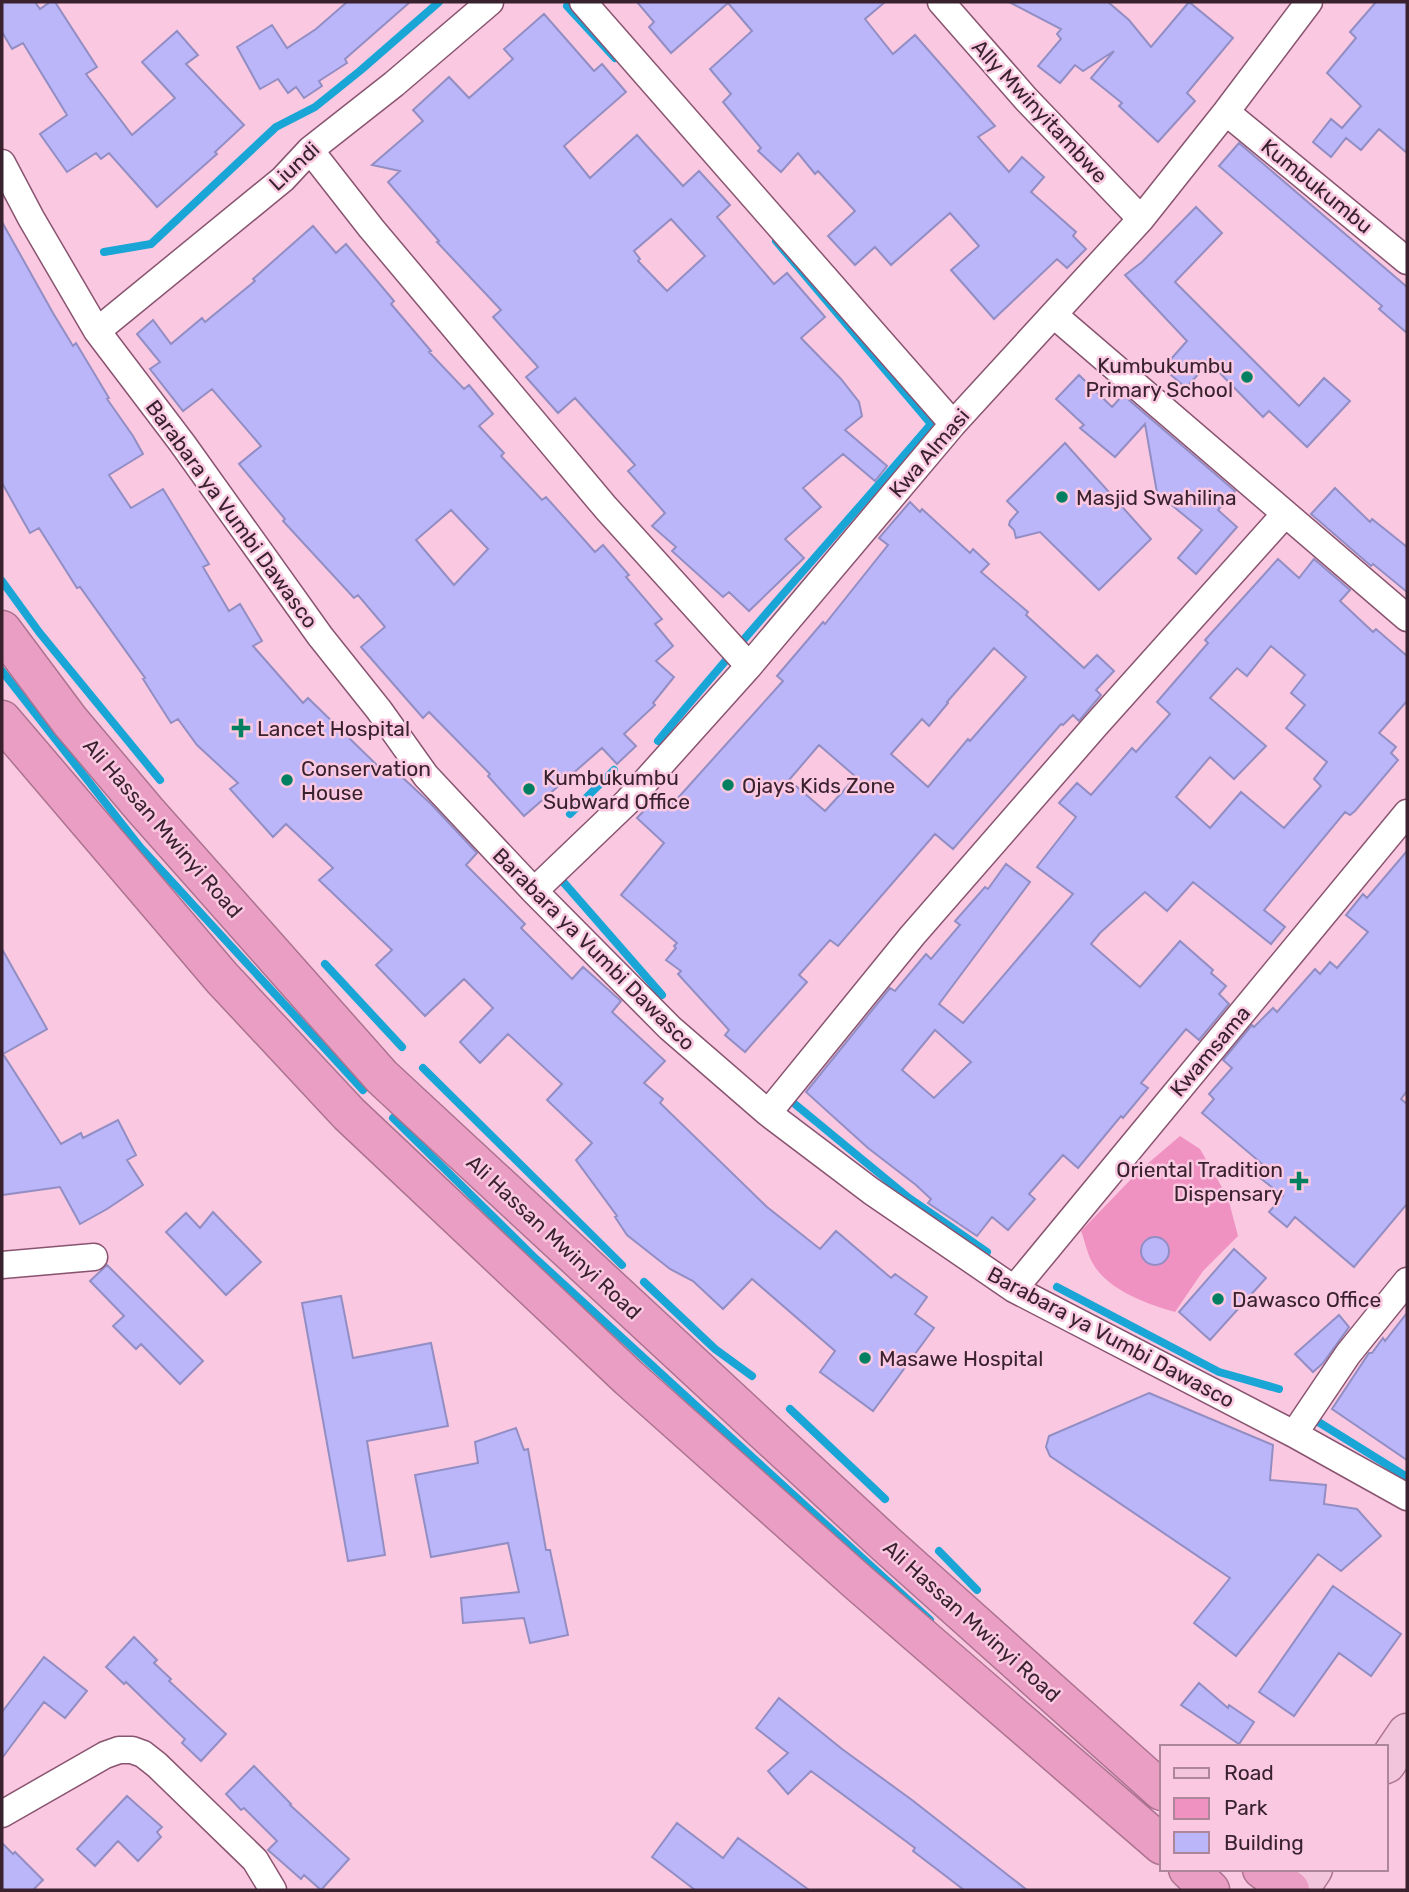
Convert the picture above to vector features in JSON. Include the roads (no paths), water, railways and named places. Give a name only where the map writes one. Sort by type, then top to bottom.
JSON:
[{"type":"highway","name":"Ali Hassan Mwinyi Road","points":[[2,630],[70,721],[137,801],[382,1077],[887,1545],[1160,1789]]},
{"type":"highway","name":"Ali Hassan Mwinyi Road","points":[[2,720],[222,978],[348,1114],[629,1378],[859,1583],[1160,1843]]},
{"type":"highway","points":[[1190,1871],[1210,1890]]},
{"type":"highway","points":[[1265,1871],[1290,1890]]},
{"type":"main road","points":[[1388,1760],[1407,1733]]},
{"type":"main road","points":[[1299,1890],[1312,1871]]},
{"type":"street","name":"Liundi","points":[[97,331],[283,178],[310,149],[394,84],[491,2]]},
{"type":"street","points":[[583,2],[953,424]]},
{"type":"street","name":"Kwa Almasi","points":[[534,891],[627,803],[749,666],[953,424],[1142,219],[1309,2]]},
{"type":"street","name":"Ally Mwinyitambwe","points":[[949,5],[1026,99],[1142,219]]},
{"type":"street","name":"Kumbukumbu","points":[[1226,112],[1407,261]]},
{"type":"street","points":[[310,149],[372,228],[606,508],[749,666]]},
{"type":"street","name":"Barabara ya Vumbi Dawasco","points":[[2,163],[97,331],[426,776],[534,891],[670,1028],[768,1113],[871,1191],[1014,1289],[1294,1434],[1407,1497]]},
{"type":"street","points":[[1054,315],[1407,618]]},
{"type":"street","points":[[768,1113],[912,936],[1285,514]]},
{"type":"street","name":"Kwamsama","points":[[1014,1289],[1407,813]]},
{"type":"street","points":[[2,1265],[94,1257]]},
{"type":"street","points":[[1294,1434],[1348,1354],[1407,1281]]},
{"type":"street","points":[[2,1814],[105,1755],[119,1750],[132,1750],[143,1754],[157,1765],[216,1821],[255,1860],[273,1890]]},
{"type":"waterway","points":[[104,252],[151,244],[276,127],[315,107],[439,2]]},
{"type":"waterway","points":[[567,6],[615,58]]},
{"type":"waterway","points":[[658,741],[931,424],[776,241]]},
{"type":"waterway","points":[[2,581],[39,632],[160,780]]},
{"type":"waterway","points":[[2,671],[140,847],[363,1090]]},
{"type":"waterway","points":[[570,814],[614,770]]},
{"type":"waterway","points":[[558,876],[662,995]]},
{"type":"waterway","points":[[325,964],[402,1047]]},
{"type":"waterway","points":[[423,1068],[622,1265]]},
{"type":"waterway","points":[[796,1105],[909,1198],[987,1252]]},
{"type":"waterway","points":[[393,1118],[536,1259],[930,1620]]},
{"type":"waterway","points":[[644,1282],[715,1349],[752,1376]]},
{"type":"waterway","points":[[1057,1287],[1219,1372],[1279,1389]]},
{"type":"waterway","points":[[790,1409],[885,1499]]},
{"type":"waterway","points":[[1320,1423],[1407,1477]]},
{"type":"waterway","points":[[939,1551],[977,1590]]},
{"type":"place","name":"Kumbukumbu Primary School","points":[[1247,377]]},
{"type":"place","name":"Masjid Swahilina","points":[[1062,497]]},
{"type":"place","name":"Lancet Hospital","points":[[241,728]]},
{"type":"place","name":"Conservation House","points":[[287,780]]},
{"type":"place","name":"Ojays Kids Zone","points":[[728,785]]},
{"type":"place","name":"Kumbukumbu Subward Office","points":[[529,789]]},
{"type":"place","name":"Oriental Tradition Dispensary","points":[[1299,1181]]},
{"type":"place","name":"Dawasco Office","points":[[1218,1299]]},
{"type":"place","name":"Masawe Hospital","points":[[865,1358]]}]
